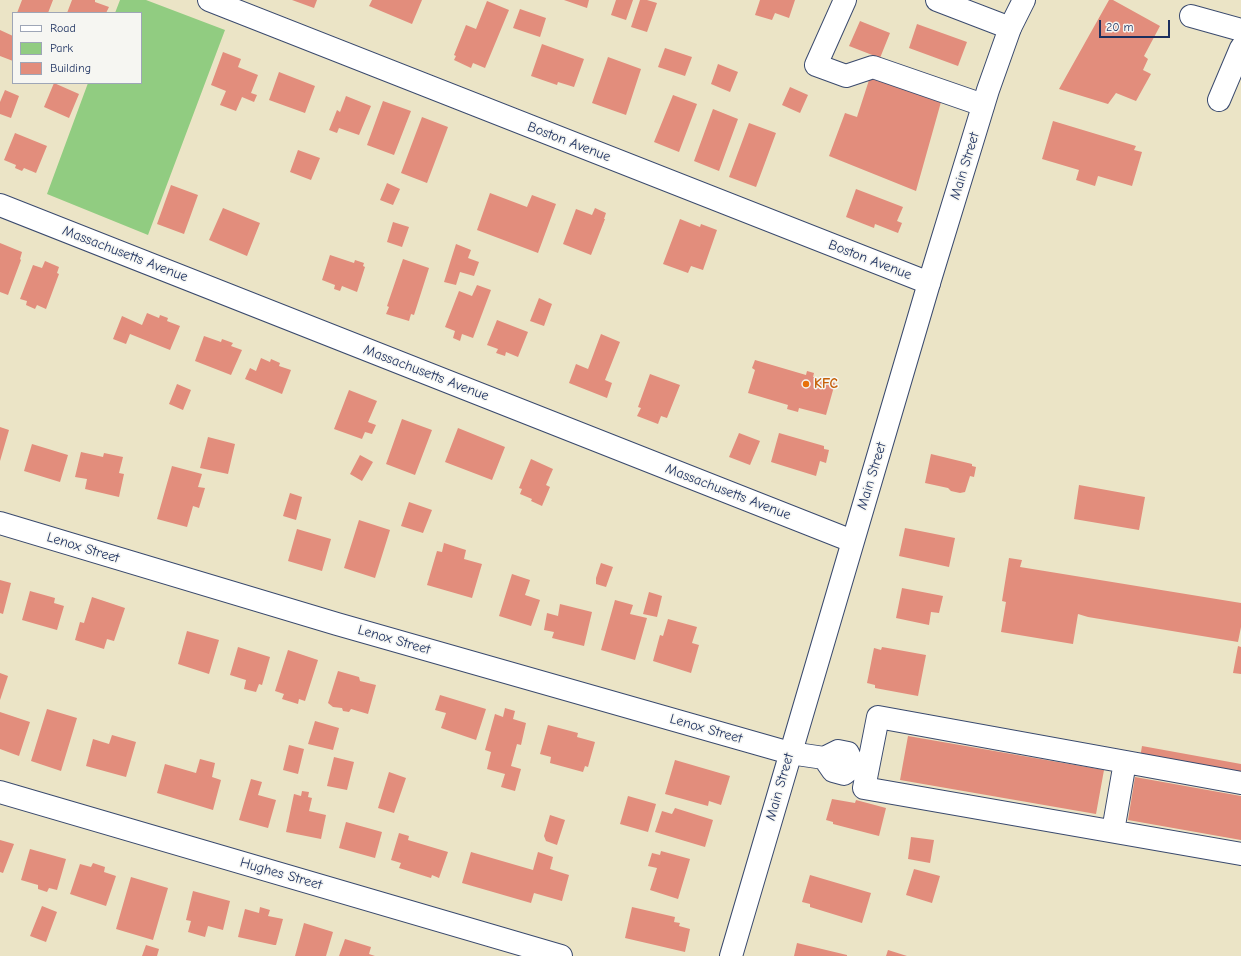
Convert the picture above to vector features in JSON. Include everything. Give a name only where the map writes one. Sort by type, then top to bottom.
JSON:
[{"type":"street","name":"Boston Avenue","points":[[209,0],[929,283]]},
{"type":"street","points":[[844,0],[816,65],[846,76],[873,67],[983,105]]},
{"type":"street","points":[[937,0],[1010,28]]},
{"type":"street","name":"Main Street","points":[[731,956],[852,541],[983,105],[1010,28],[1024,0]]},
{"type":"street","points":[[1191,16],[1241,30]]},
{"type":"street","points":[[1219,100],[1241,48]]},
{"type":"street","name":"Massachusetts Avenue","points":[[0,205],[852,541]]},
{"type":"street","name":"Lenox Street","points":[[0,523],[337,624],[790,752],[824,758],[833,771],[844,774],[861,768]]},
{"type":"street","points":[[1241,783],[878,717],[861,768],[864,788],[1241,854]]},
{"type":"street","points":[[1113,831],[1125,762]]},
{"type":"street","name":"Hughes Street","points":[[0,792],[561,956]]},
{"type":"green space","points":[[120,0],[146,0],[225,30],[148,235],[47,194],[88,84],[142,84],[142,12],[115,12]]},
{"type":"building","points":[[22,0],[53,0],[48,12],[17,12]]},
{"type":"building","points":[[72,0],[95,0],[95,2],[109,7],[106,12],[67,12]]},
{"type":"building","points":[[292,0],[317,0],[314,8]]},
{"type":"building","points":[[372,0],[422,0],[412,24],[369,6]]},
{"type":"building","points":[[564,0],[589,0],[587,8]]},
{"type":"building","points":[[616,0],[633,0],[626,20],[611,15]]},
{"type":"building","points":[[640,0],[647,0],[657,3],[647,32],[631,27]]},
{"type":"building","points":[[760,0],[795,0],[789,18],[775,13],[772,20],[755,15]]},
{"type":"building","points":[[1109,0],[1113,0],[1160,26],[1144,56],[1148,59],[1143,70],[1151,74],[1136,101],[1116,93],[1108,104],[1059,89]]},
{"type":"building","points":[[487,1],[509,10],[485,68],[473,63],[471,68],[454,60],[456,56],[454,55],[466,25],[476,29]]},
{"type":"building","points":[[520,9],[546,18],[540,37],[513,28]]},
{"type":"building","points":[[860,21],[890,33],[880,58],[849,46]]},
{"type":"building","points":[[917,24],[967,42],[958,66],[909,48]]},
{"type":"building","points":[[0,30],[12,36],[12,61],[0,56]]},
{"type":"building","points":[[542,44],[584,59],[574,87],[558,82],[557,85],[531,76]]},
{"type":"building","points":[[665,48],[692,57],[685,76],[658,67]]},
{"type":"building","points":[[223,52],[241,59],[238,67],[258,75],[251,93],[257,95],[254,102],[242,97],[236,111],[220,105],[226,91],[211,85]]},
{"type":"building","points":[[608,57],[641,69],[626,115],[592,103]]},
{"type":"building","points":[[718,64],[738,72],[730,92],[711,84]]},
{"type":"building","points":[[279,72],[315,86],[305,113],[269,100]]},
{"type":"building","points":[[870,77],[941,102],[916,191],[829,156],[845,113],[857,117]]},
{"type":"building","points":[[54,84],[79,94],[69,118],[44,107]]},
{"type":"building","points":[[790,87],[808,95],[800,113],[782,105]]},
{"type":"building","points":[[5,90],[19,96],[11,118],[0,114],[0,102]]},
{"type":"building","points":[[673,95],[697,104],[679,152],[654,142]]},
{"type":"building","points":[[346,96],[371,106],[359,135],[339,128],[337,133],[329,130],[337,110],[340,112]]},
{"type":"building","points":[[383,101],[411,111],[394,155],[367,145]]},
{"type":"building","points":[[713,109],[738,119],[719,171],[694,161]]},
{"type":"building","points":[[422,117],[448,127],[427,183],[401,173]]},
{"type":"building","points":[[1053,121],[1136,146],[1134,150],[1142,152],[1132,186],[1098,176],[1095,186],[1076,180],[1079,170],[1042,159]]},
{"type":"building","points":[[749,123],[776,133],[756,187],[729,177]]},
{"type":"building","points":[[15,133],[47,146],[36,173],[24,168],[22,171],[15,168],[16,165],[4,160]]},
{"type":"building","points":[[298,150],[320,158],[311,180],[290,172]]},
{"type":"building","points":[[387,183],[400,189],[393,205],[380,200]]},
{"type":"building","points":[[171,185],[198,195],[184,234],[157,224]]},
{"type":"building","points":[[856,189],[903,207],[897,221],[902,223],[898,233],[875,224],[874,228],[846,217]]},
{"type":"building","points":[[490,193],[527,207],[532,195],[556,204],[538,253],[477,230]]},
{"type":"building","points":[[223,208],[260,223],[247,256],[209,240]]},
{"type":"building","points":[[595,208],[606,213],[591,255],[563,244],[576,209],[592,215]]},
{"type":"building","points":[[680,219],[700,227],[701,224],[717,230],[703,270],[691,266],[688,273],[663,264]]},
{"type":"building","points":[[393,222],[409,227],[402,247],[387,242]]},
{"type":"building","points":[[0,243],[22,252],[21,260],[8,295],[0,292]]},
{"type":"building","points":[[456,244],[471,250],[468,258],[479,262],[474,276],[460,272],[456,285],[444,282]]},
{"type":"building","points":[[330,255],[354,263],[355,260],[364,263],[363,266],[365,267],[357,292],[342,286],[340,291],[334,289],[335,285],[322,280]]},
{"type":"building","points":[[403,259],[429,268],[414,315],[411,314],[409,321],[386,314],[389,307],[387,306]]},
{"type":"building","points":[[45,261],[59,267],[57,273],[59,274],[46,309],[37,305],[35,309],[26,305],[27,301],[20,299],[33,265],[42,268]]},
{"type":"building","points":[[477,285],[491,290],[473,338],[462,334],[460,341],[453,338],[455,331],[445,327],[459,291],[472,296]]},
{"type":"building","points":[[539,298],[552,304],[544,326],[530,321]]},
{"type":"building","points":[[147,313],[159,318],[160,315],[168,318],[167,321],[180,326],[170,350],[130,334],[126,344],[113,339],[122,316],[142,325]]},
{"type":"building","points":[[497,320],[528,332],[518,357],[506,352],[505,356],[496,353],[498,349],[487,345]]},
{"type":"building","points":[[601,334],[620,342],[605,380],[612,383],[607,398],[569,383],[576,364],[588,369]]},
{"type":"building","points":[[204,336],[221,342],[222,339],[233,343],[231,346],[242,350],[231,375],[195,361]]},
{"type":"building","points":[[261,358],[270,362],[271,359],[280,363],[279,366],[291,370],[282,394],[245,379],[250,368],[256,371]]},
{"type":"building","points":[[755,360],[806,375],[807,371],[814,373],[813,377],[835,383],[826,415],[799,408],[798,412],[787,409],[788,405],[748,393],[755,370],[752,368]]},
{"type":"building","points":[[650,374],[680,385],[667,418],[661,416],[658,424],[637,416],[641,408],[638,407]]},
{"type":"building","points":[[177,384],[191,390],[183,410],[169,404]]},
{"type":"building","points":[[349,390],[377,401],[368,422],[376,425],[372,434],[365,432],[362,439],[334,429]]},
{"type":"building","points":[[402,419],[432,430],[415,475],[386,464]]},
{"type":"building","points":[[0,427],[9,430],[0,461]]},
{"type":"building","points":[[458,428],[505,447],[492,480],[445,462]]},
{"type":"building","points":[[739,433],[760,441],[750,465],[729,457]]},
{"type":"building","points":[[779,433],[824,446],[824,449],[829,450],[826,463],[820,461],[816,476],[771,462]]},
{"type":"building","points":[[208,437],[235,444],[228,474],[200,468]]},
{"type":"building","points":[[32,444],[68,455],[60,482],[24,471]]},
{"type":"building","points":[[81,452],[103,457],[104,453],[123,457],[119,473],[124,474],[119,497],[85,489],[87,479],[75,477]]},
{"type":"building","points":[[931,454],[972,464],[972,466],[976,467],[974,477],[970,476],[965,492],[960,493],[951,491],[948,488],[925,483]]},
{"type":"building","points":[[360,455],[373,462],[362,481],[350,474]]},
{"type":"building","points":[[531,459],[553,469],[546,485],[550,487],[542,506],[531,501],[532,499],[520,494],[522,489],[519,488]]},
{"type":"building","points":[[172,466],[202,474],[198,487],[205,488],[199,508],[193,506],[187,527],[157,519]]},
{"type":"building","points":[[1079,485],[1145,497],[1139,530],[1074,519]]},
{"type":"building","points":[[290,493],[302,497],[296,520],[283,516]]},
{"type":"building","points":[[409,502],[432,510],[423,533],[401,526]]},
{"type":"building","points":[[359,520],[390,530],[375,578],[344,568]]},
{"type":"building","points":[[905,528],[955,538],[949,567],[899,556]]},
{"type":"building","points":[[297,529],[331,539],[322,571],[288,561]]},
{"type":"building","points":[[444,543],[466,550],[464,559],[482,564],[472,598],[427,585],[437,551],[442,552]]},
{"type":"building","points":[[1009,558],[1022,560],[1020,567],[1241,603],[1241,627],[1238,642],[1088,617],[1078,614],[1073,644],[1001,632],[1006,602],[1002,601]]},
{"type":"building","points":[[601,563],[613,567],[606,587],[596,584],[596,578]]},
{"type":"building","points":[[512,574],[530,580],[525,595],[540,600],[531,626],[499,616]]},
{"type":"building","points":[[0,580],[11,583],[3,614],[0,613]]},
{"type":"building","points":[[902,588],[943,596],[939,613],[931,612],[929,625],[896,618]]},
{"type":"building","points":[[30,591],[55,598],[54,603],[64,606],[57,630],[22,620]]},
{"type":"building","points":[[649,592],[662,596],[657,617],[643,614]]},
{"type":"building","points":[[92,597],[125,608],[114,641],[107,639],[104,649],[75,640],[80,622],[84,623]]},
{"type":"building","points":[[615,600],[633,605],[630,614],[647,618],[635,660],[601,650]]},
{"type":"building","points":[[560,604],[592,612],[584,646],[552,638],[554,632],[544,630],[547,613],[558,616]]},
{"type":"building","points":[[668,619],[697,627],[692,643],[699,645],[691,673],[653,661],[660,635],[663,636]]},
{"type":"building","points":[[187,631],[219,640],[209,674],[178,664]]},
{"type":"building","points":[[1238,646],[1241,647],[1241,674],[1233,673]]},
{"type":"building","points":[[238,647],[270,657],[262,685],[259,684],[256,692],[244,689],[246,680],[230,675]]},
{"type":"building","points":[[882,647],[926,655],[918,696],[875,688],[875,685],[867,683],[874,648],[881,650]]},
{"type":"building","points":[[288,650],[318,660],[305,701],[299,699],[298,704],[282,699],[284,694],[275,691]]},
{"type":"building","points":[[338,671],[359,677],[360,681],[376,685],[368,714],[351,709],[349,712],[343,711],[342,708],[333,707],[328,703]]},
{"type":"building","points":[[0,673],[8,676],[0,700]]},
{"type":"building","points":[[440,695],[486,709],[476,740],[441,728],[446,713],[435,710]]},
{"type":"building","points":[[505,708],[515,711],[513,719],[526,723],[521,745],[517,744],[511,766],[521,769],[515,791],[501,787],[505,774],[487,769],[491,752],[485,750],[495,714],[503,717]]},
{"type":"building","points":[[47,709],[77,718],[61,771],[31,761]]},
{"type":"building","points":[[0,712],[30,722],[19,756],[0,749]]},
{"type":"building","points":[[315,721],[339,728],[333,750],[308,744]]},
{"type":"building","points":[[548,725],[578,733],[577,737],[595,742],[588,767],[585,766],[583,772],[550,763],[551,757],[540,754]]},
{"type":"building","points":[[112,735],[136,742],[126,777],[86,766],[93,739],[109,744]]},
{"type":"building","points":[[908,736],[1104,770],[1096,814],[900,780]]},
{"type":"building","points":[[289,745],[304,749],[298,774],[283,770]]},
{"type":"building","points":[[1142,746],[1241,764],[1241,776],[1140,758]]},
{"type":"building","points":[[334,757],[354,762],[347,790],[327,786]]},
{"type":"building","points":[[200,759],[215,763],[212,777],[221,780],[213,810],[157,793],[165,764],[196,773]]},
{"type":"building","points":[[675,760],[730,776],[721,805],[709,801],[708,806],[665,794]]},
{"type":"building","points":[[389,772],[406,778],[394,813],[378,808]]},
{"type":"building","points":[[1135,777],[1241,796],[1241,840],[1128,820]]},
{"type":"building","points":[[251,779],[262,782],[258,795],[276,800],[268,828],[239,820]]},
{"type":"building","points":[[302,791],[309,792],[308,797],[312,798],[309,811],[326,815],[321,839],[286,832],[294,794],[301,796]]},
{"type":"building","points":[[628,796],[656,804],[648,832],[620,824]]},
{"type":"building","points":[[832,799],[855,803],[856,800],[886,808],[879,836],[833,824],[833,822],[826,820]]},
{"type":"building","points":[[675,808],[713,820],[705,847],[655,832],[662,811],[672,814]]},
{"type":"building","points":[[550,815],[565,820],[557,845],[546,841],[544,836]]},
{"type":"building","points":[[346,822],[382,832],[375,858],[339,848]]},
{"type":"building","points":[[399,833],[409,836],[408,840],[448,852],[439,878],[432,875],[431,878],[399,868],[401,863],[391,860]]},
{"type":"building","points":[[911,837],[934,840],[930,863],[908,859]]},
{"type":"building","points":[[0,840],[14,844],[3,873],[0,872]]},
{"type":"building","points":[[30,849],[66,859],[57,890],[49,888],[47,892],[38,889],[38,885],[21,880]]},
{"type":"building","points":[[661,851],[690,859],[678,899],[650,890],[657,868],[648,866],[652,853],[660,855]]},
{"type":"building","points":[[471,852],[533,870],[538,852],[553,857],[550,869],[569,875],[562,901],[534,893],[531,903],[462,883]]},
{"type":"building","points":[[93,863],[105,867],[104,872],[116,876],[106,906],[70,894],[80,864],[91,867]]},
{"type":"building","points":[[914,869],[940,876],[932,903],[906,895]]},
{"type":"building","points":[[810,875],[871,893],[862,923],[810,907],[810,904],[802,902]]},
{"type":"building","points":[[131,877],[168,888],[153,940],[116,929]]},
{"type":"building","points":[[193,891],[230,901],[223,930],[208,926],[205,937],[188,932],[191,921],[186,920]]},
{"type":"building","points":[[42,906],[57,912],[46,942],[30,936]]},
{"type":"building","points":[[260,907],[270,910],[268,916],[283,919],[276,945],[238,937],[245,909],[259,913]]},
{"type":"building","points":[[632,907],[675,917],[674,922],[680,923],[679,926],[690,929],[685,952],[625,938]]},
{"type":"building","points":[[304,923],[333,932],[326,956],[295,956]]},
{"type":"building","points":[[345,939],[371,947],[369,954],[375,956],[339,956]]},
{"type":"building","points":[[797,943],[847,955],[847,956],[794,956]]},
{"type":"building","points":[[146,945],[159,949],[157,956],[142,956]]},
{"type":"building","points":[[888,950],[907,956],[886,956]]},
{"type":"place","name":"KFC","points":[[806,384]]}]
